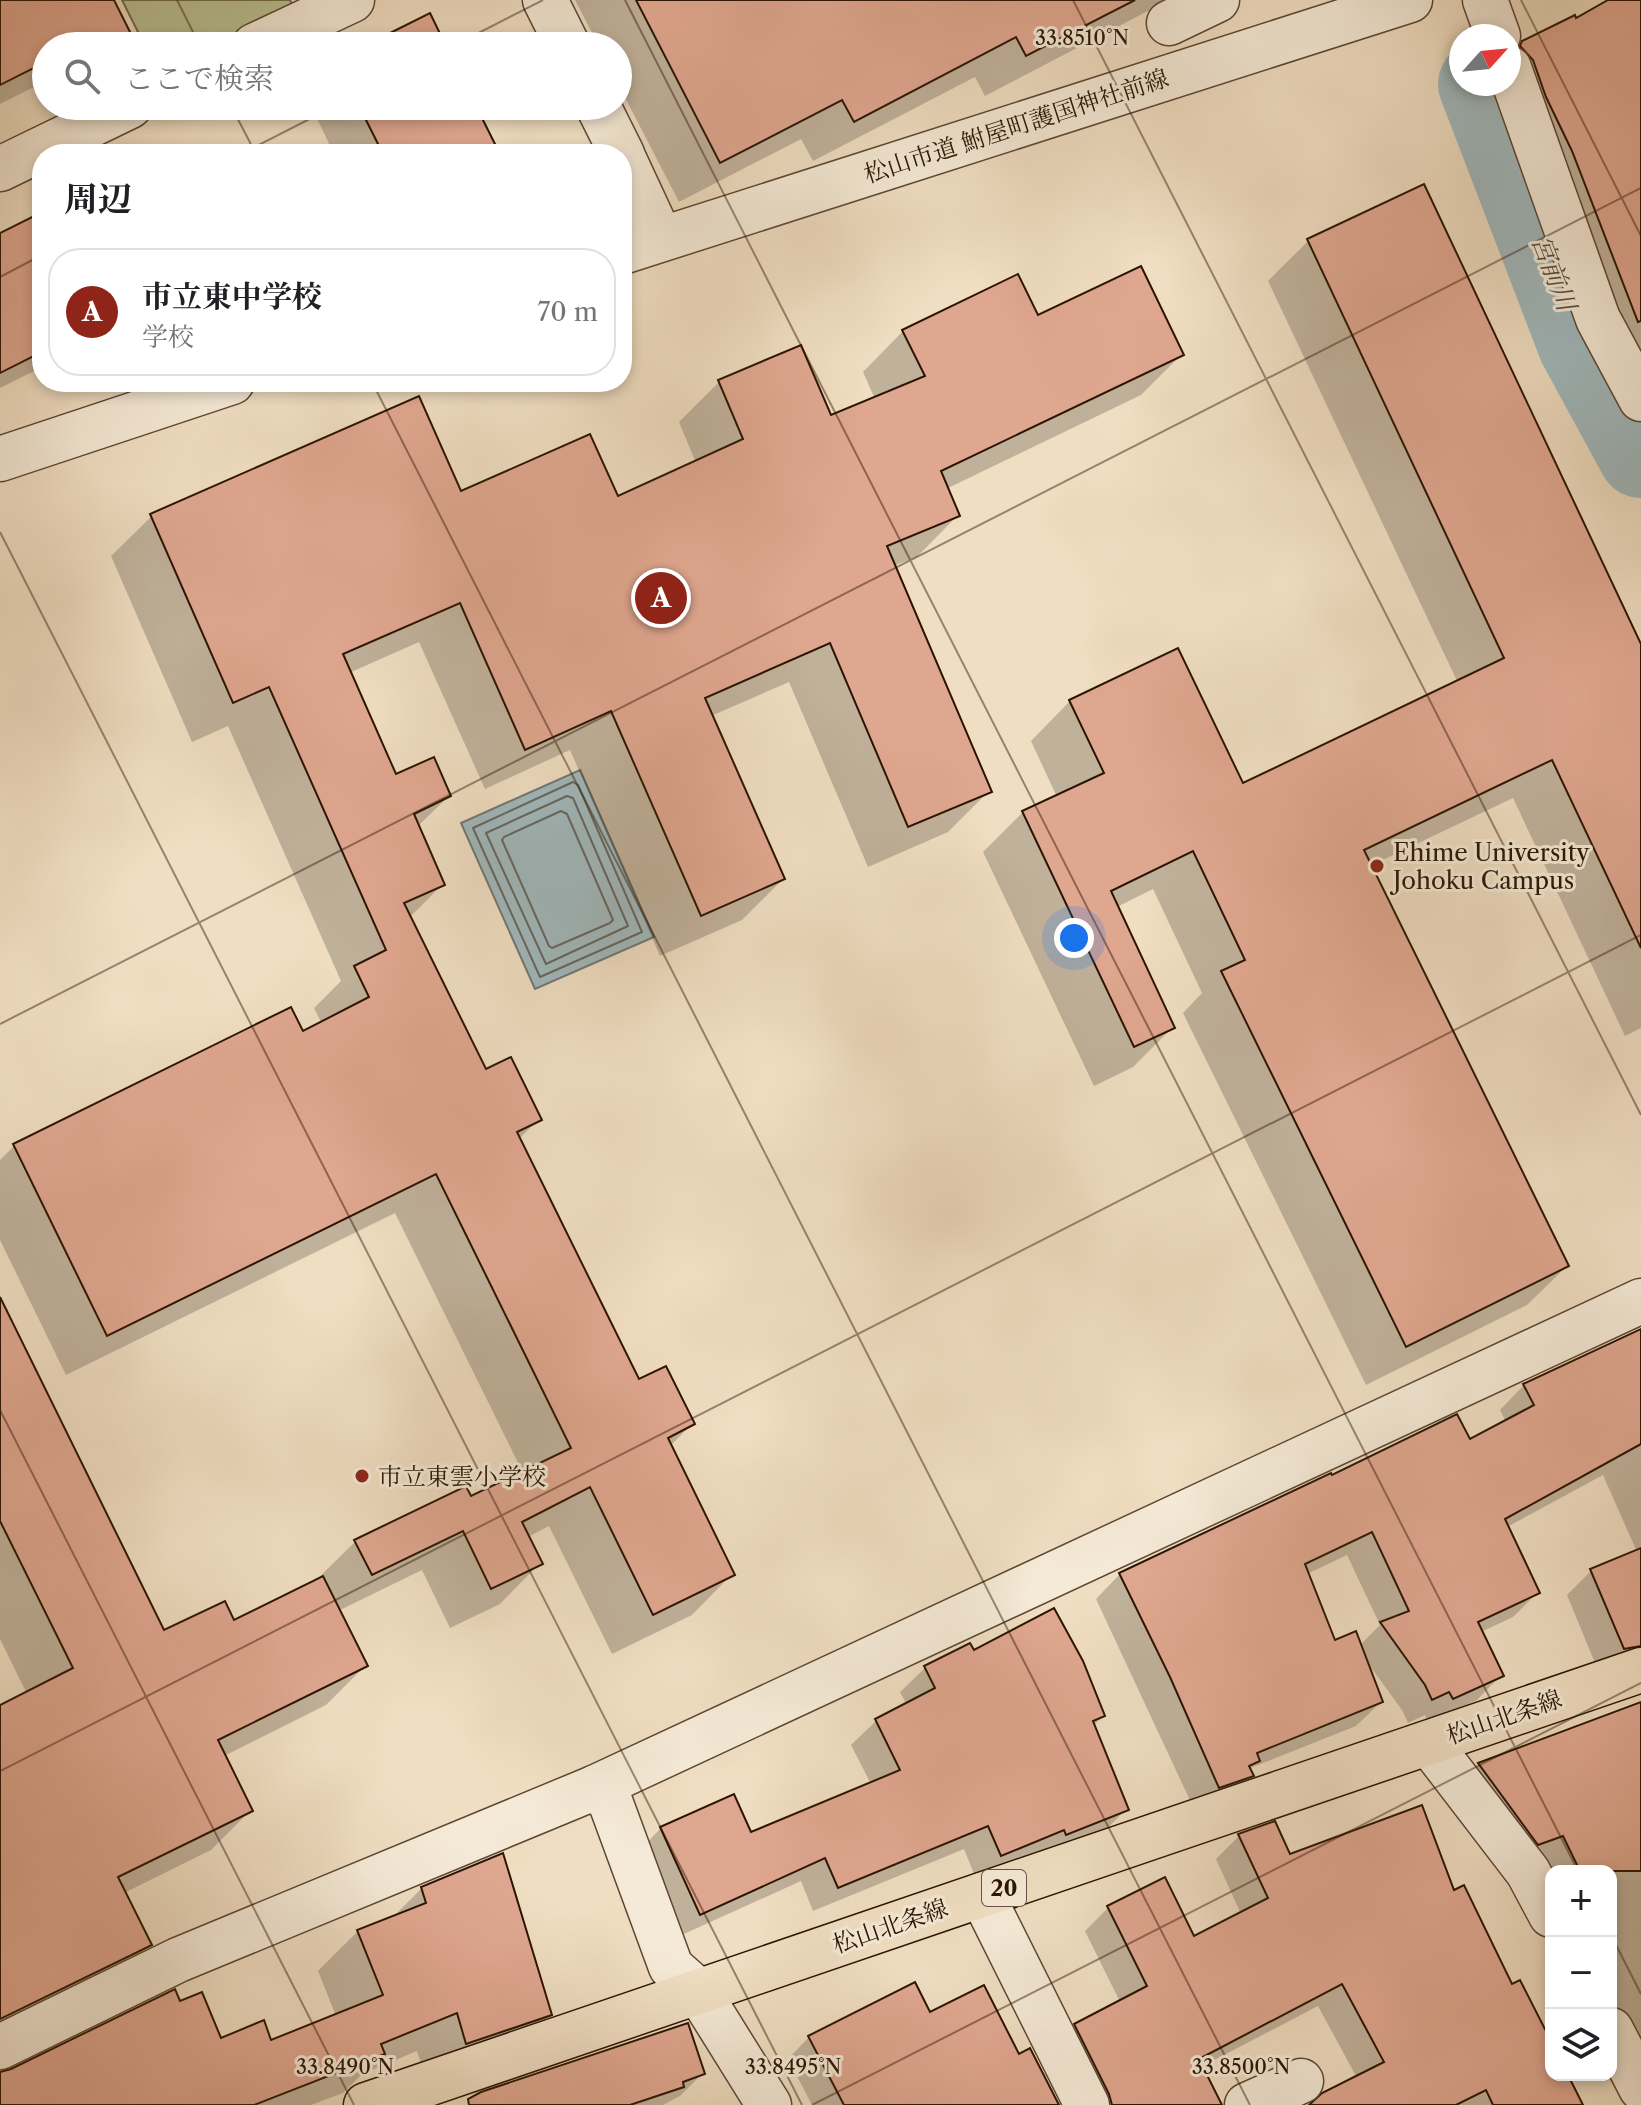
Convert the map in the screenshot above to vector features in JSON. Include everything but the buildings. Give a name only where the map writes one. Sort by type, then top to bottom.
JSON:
[{"type":"main road","name":"松山北条線","points":[[366,2105],[1641,1670]]},
{"type":"street","points":[[284,32],[352,0]]},
{"type":"street","points":[[545,0],[561,32]]},
{"type":"street","points":[[1169,23],[1217,0]]},
{"type":"street","name":"松山市道 鮒屋町護国神社前線","points":[[642,245],[1410,0]]},
{"type":"street","points":[[1485,0],[1494,24]]},
{"type":"street","points":[[1519,96],[1598,319],[1641,399]]},
{"type":"street","points":[[52,144],[101,120]]},
{"type":"street","points":[[605,120],[617,144]]},
{"type":"street","points":[[0,169],[32,153]]},
{"type":"street","points":[[632,200],[642,245]]},
{"type":"street","points":[[0,459],[202,392]]},
{"type":"street","points":[[0,2047],[178,1960],[594,1788],[1641,1301]]},
{"type":"street","points":[[1429,1743],[1528,1872],[1545,1904]]},
{"type":"street","points":[[594,1788],[610,1801],[671,1967],[698,1991],[769,2105]]},
{"type":"street","points":[[982,1895],[1087,2105]]},
{"type":"street","points":[[1617,2042],[1641,2088]]},
{"type":"street","points":[[1247,2105],[1301,2081]]},
{"type":"green space","points":[[122,0],[290,0],[293,6],[239,32],[138,32]]},
{"type":"water","points":[[580,770],[654,937],[535,989],[461,823]]},
{"type":"waterway","name":"宮前川","points":[[1486,96],[1581,345],[1641,455]]},
{"type":"place","name":"市立東中学校","points":[[661,598]]},
{"type":"place","name":"Ehime University Johoku Campus","points":[[1377,866]]},
{"type":"place","name":"市立東雲小学校","points":[[362,1476]]}]
